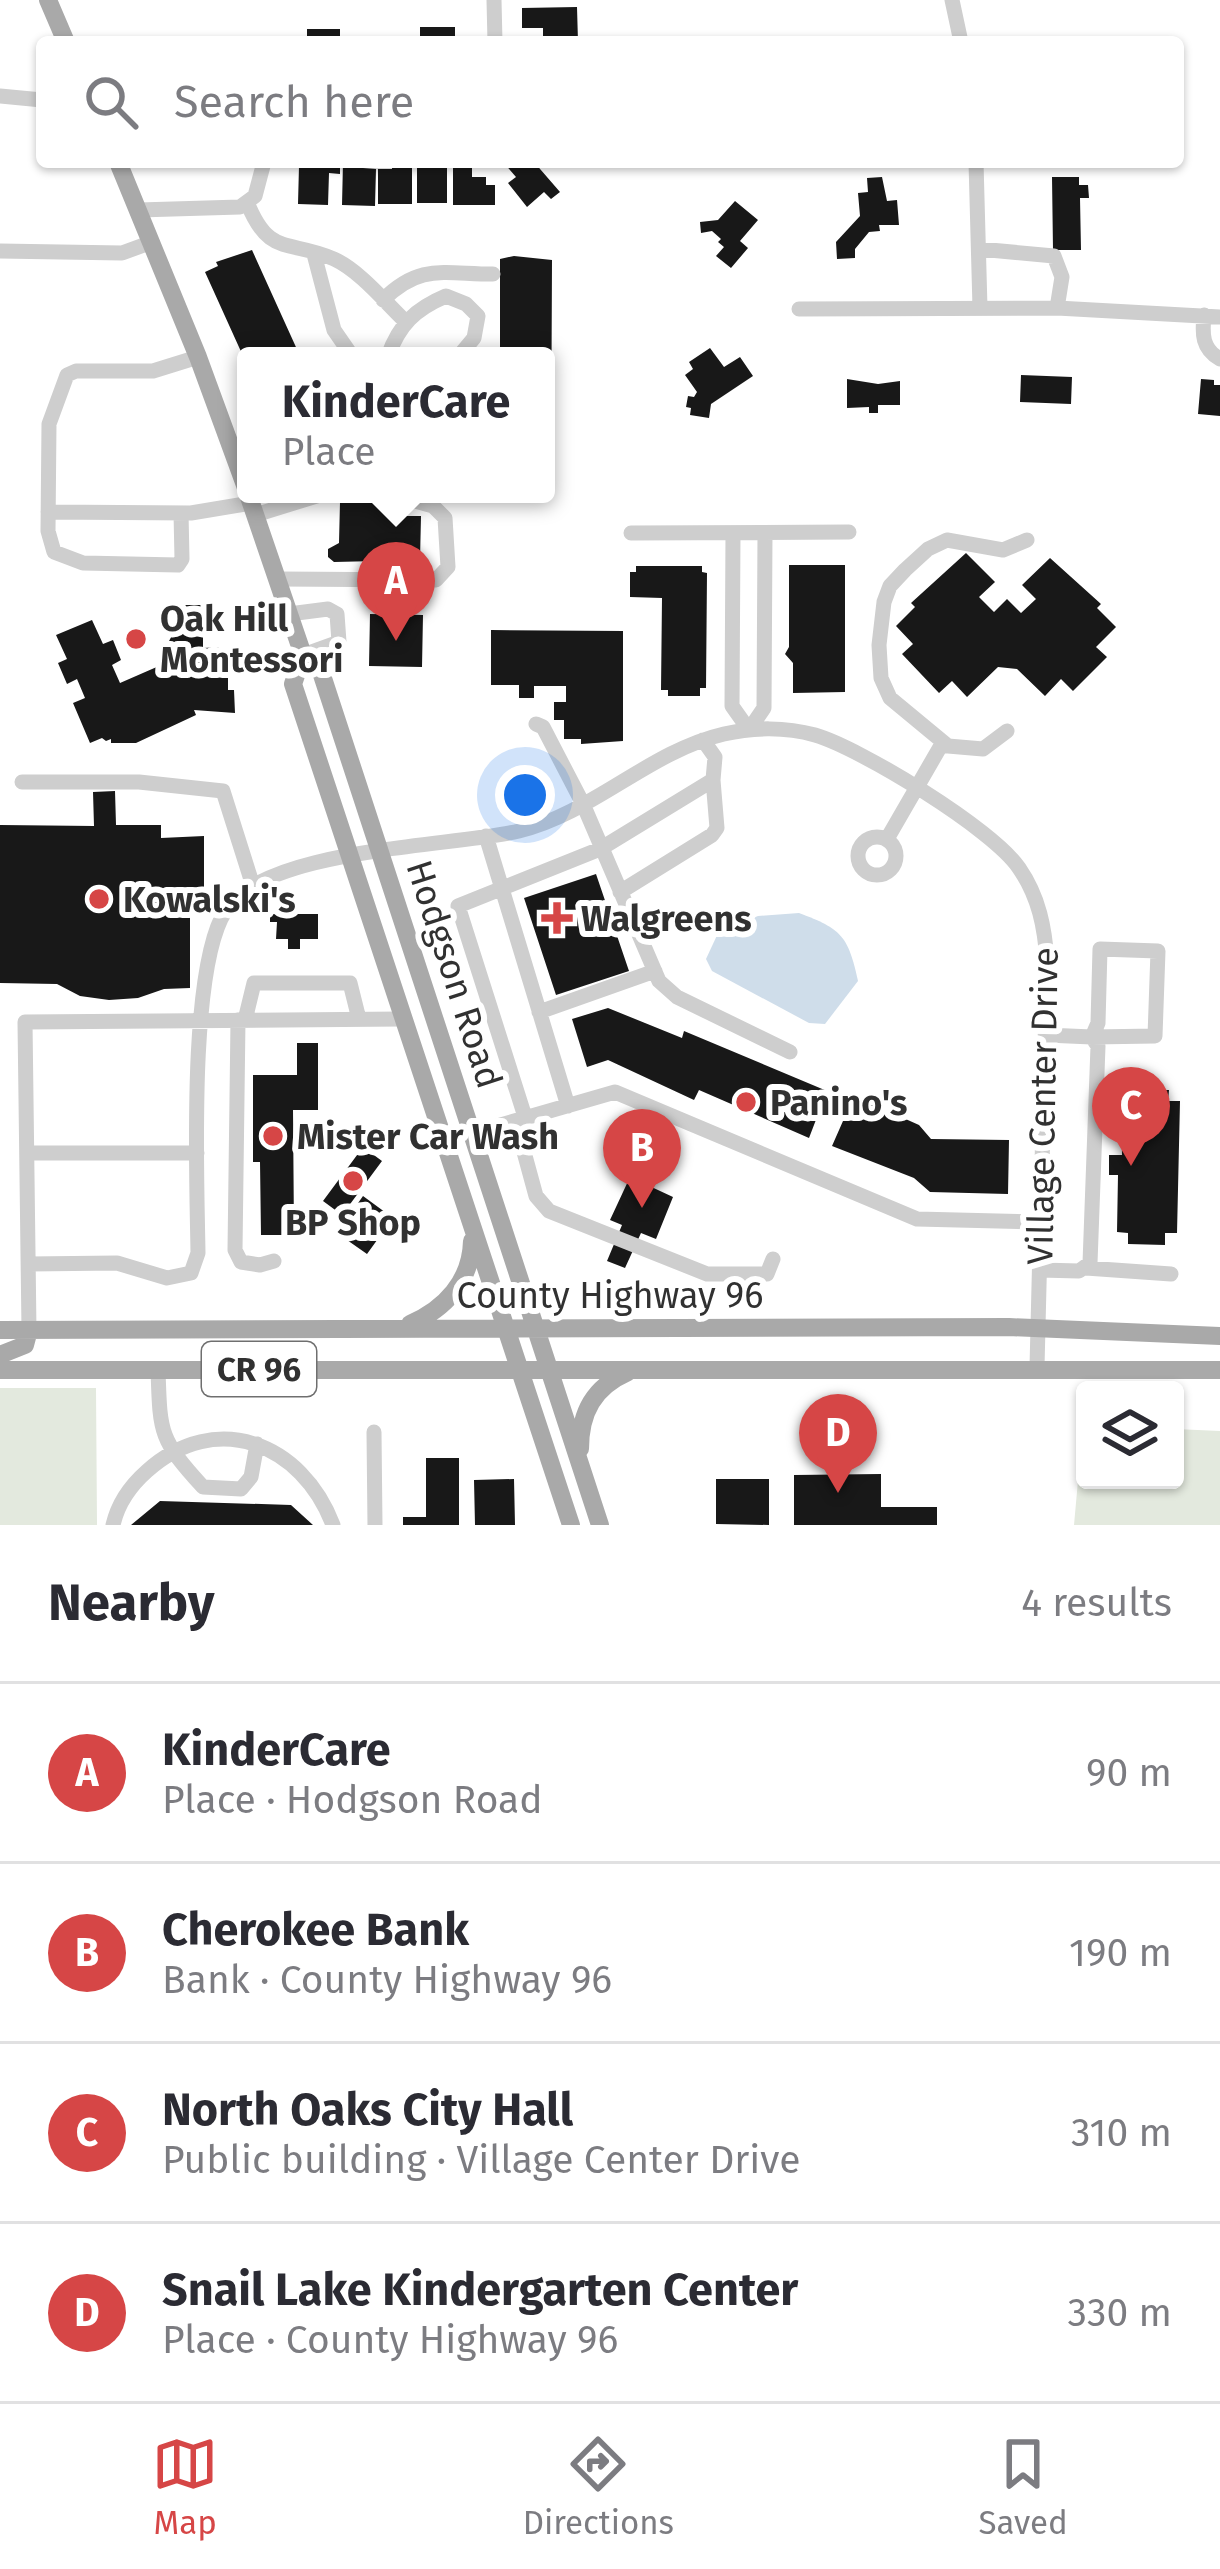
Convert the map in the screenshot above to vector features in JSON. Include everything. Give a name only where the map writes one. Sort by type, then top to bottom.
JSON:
[{"type":"main road","points":[[48,0],[63,36]]},
{"type":"main road","name":"Hodgson Road","points":[[121,168],[237,464]]},
{"type":"main road","name":"Hodgson Road","points":[[251,503],[302,655],[321,672],[600,1525]]},
{"type":"main road","name":"Hodgson Road","points":[[302,655],[293,684],[571,1525]]},
{"type":"main road","points":[[396,1328],[424,1318],[451,1298],[467,1269],[472,1231]]},
{"type":"main road","name":"County Highway 96","points":[[0,1330],[1039,1328],[1220,1336]]},
{"type":"main road","points":[[0,1355],[25,1346],[29,1330]]},
{"type":"main road","points":[[580,1466],[585,1411],[604,1386],[634,1369]]},
{"type":"main road","name":"County Highway 96","points":[[0,1370],[1220,1370]]},
{"type":"street","points":[[494,0],[495,36]]},
{"type":"street","points":[[952,0],[960,36]]},
{"type":"street","points":[[0,96],[36,99]]},
{"type":"street","points":[[139,210],[240,206],[260,185],[263,168]]},
{"type":"street","points":[[976,168],[980,308]]},
{"type":"street","points":[[247,202],[258,231],[337,260],[405,321]]},
{"type":"street","points":[[0,251],[122,253],[152,242]]},
{"type":"street","points":[[980,250],[1054,256],[1062,277],[1057,308]]},
{"type":"street","points":[[314,254],[334,330],[346,347]]},
{"type":"street","points":[[383,300],[403,280],[418,274],[493,274]]},
{"type":"street","points":[[391,347],[405,321],[446,296],[466,304],[478,316],[474,338],[466,347]]},
{"type":"street","points":[[799,308],[1057,308],[1212,316],[1202,335],[1210,353],[1220,358]]},
{"type":"street","points":[[181,513],[182,559],[178,565],[83,563],[54,552],[48,512],[49,424],[67,375],[154,370],[198,357]]},
{"type":"street","points":[[48,512],[181,513],[224,510],[242,503]]},
{"type":"street","points":[[278,579],[436,580],[448,568],[445,518],[422,503]]},
{"type":"street","points":[[631,533],[849,532]]},
{"type":"street","points":[[733,533],[732,706],[749,730],[764,708],[765,533]]},
{"type":"street","points":[[1007,730],[982,749],[943,742],[890,698],[881,678],[879,646],[890,586],[928,549],[947,540],[1003,550],[1027,540]]},
{"type":"street","points":[[289,614],[328,609],[337,614],[339,642],[302,655]]},
{"type":"street","points":[[536,724],[543,727],[583,805],[655,971],[677,997],[790,1052]]},
{"type":"street","name":"Village Center Drive","points":[[254,886],[348,856],[522,830],[583,805],[703,740],[749,730],[800,731],[822,737],[916,789],[987,833],[1018,866],[1046,934],[1037,1367]]},
{"type":"street","points":[[620,892],[712,836],[717,828],[715,757],[703,740]]},
{"type":"street","points":[[887,839],[943,742]]},
{"type":"street","points":[[526,1120],[458,907],[601,849],[713,780]]},
{"type":"street","points":[[22,782],[139,782],[223,791],[254,886],[229,905],[214,939],[201,1020],[198,1253],[191,1273],[167,1278],[117,1263],[29,1264]]},
{"type":"street","points":[[486,836],[568,1106]]},
{"type":"street","points":[[1046,1035],[1092,1036],[1155,1036],[1158,951],[1100,949],[1098,1023],[1092,1036]]},
{"type":"street","points":[[539,1012],[655,971]]},
{"type":"street","points":[[274,1261],[241,1262],[235,1250],[241,1020],[254,983],[345,981],[356,995],[359,1019]]},
{"type":"street","points":[[29,1330],[25,1022],[402,1019]]},
{"type":"street","points":[[1085,1268],[1092,1256],[1093,1232],[1098,1046],[1092,1036]]},
{"type":"street","points":[[472,1133],[615,1092],[917,1219],[1041,1222]]},
{"type":"street","points":[[524,1152],[536,1196],[549,1211],[707,1274],[766,1274],[773,1259]]},
{"type":"street","points":[[27,1153],[197,1153]]},
{"type":"street","points":[[1040,1270],[1172,1274]]},
{"type":"street","points":[[158,1369],[161,1432],[170,1451],[203,1487],[241,1489],[250,1477],[257,1444]]},
{"type":"street","points":[[374,1432],[375,1525]]},
{"type":"street","points":[[113,1525],[117,1507],[138,1479],[170,1451],[202,1440],[257,1444],[288,1460],[309,1480],[333,1525]]},
{"type":"shaded area","points":[[0,1388],[96,1388],[97,1525],[0,1525]]},
{"type":"shaded area","points":[[1184,1429],[1220,1431],[1220,1525],[1074,1525],[1077,1489],[1184,1489]]},
{"type":"water","points":[[799,913],[841,936],[858,981],[825,1024],[809,1023],[712,971],[706,959],[719,931],[758,916]]},
{"type":"building","points":[[577,7],[578,36],[543,36],[543,28],[522,28],[522,8]]},
{"type":"building","points":[[420,27],[455,27],[455,36],[420,36]]},
{"type":"building","points":[[307,29],[340,29],[340,36],[307,36]]},
{"type":"building","points":[[299,168],[340,168],[340,174],[329,173],[328,205],[298,204]]},
{"type":"building","points":[[343,168],[376,169],[375,206],[342,205]]},
{"type":"building","points":[[412,168],[412,204],[378,204],[378,169]]},
{"type":"building","points":[[417,168],[447,168],[447,203],[417,203]]},
{"type":"building","points":[[453,168],[472,168],[472,177],[486,177],[486,185],[495,185],[495,205],[453,205]]},
{"type":"building","points":[[508,168],[539,168],[560,192],[551,199],[544,192],[527,207],[508,183],[516,177]]},
{"type":"building","points":[[882,177],[887,201],[897,200],[899,225],[879,225],[880,231],[869,232],[855,249],[855,258],[837,259],[836,242],[860,216],[858,193],[868,192],[867,178]]},
{"type":"building","points":[[1052,177],[1079,177],[1079,185],[1088,185],[1089,198],[1080,198],[1081,250],[1053,250]]},
{"type":"building","points":[[735,201],[758,220],[740,241],[748,248],[731,268],[716,256],[724,247],[718,242],[721,239],[712,231],[701,233],[700,222],[718,220]]},
{"type":"building","points":[[252,250],[296,347],[239,347],[205,272],[218,266],[216,262]]},
{"type":"building","points":[[500,259],[552,260],[552,347],[500,347]]},
{"type":"building","points":[[710,348],[724,367],[740,357],[753,376],[711,404],[709,418],[690,415],[688,396],[697,392],[685,375],[693,369],[689,362]]},
{"type":"building","points":[[1021,375],[1072,377],[1071,404],[1020,402]]},
{"type":"building","points":[[847,379],[878,384],[900,381],[900,405],[878,405],[878,413],[869,413],[869,407],[847,408]]},
{"type":"building","points":[[1201,379],[1220,385],[1220,416],[1198,414]]},
{"type":"building","points":[[340,503],[399,503],[399,516],[421,516],[420,560],[334,562],[328,549],[339,543]]},
{"type":"building","points":[[966,553],[995,582],[979,597],[994,612],[1007,599],[1021,613],[1036,599],[1022,585],[1050,558],[1101,604],[1097,608],[1116,627],[1096,647],[1107,657],[1073,691],[1061,679],[1045,696],[1017,669],[998,667],[967,697],[952,681],[939,693],[902,654],[913,644],[896,626],[915,607],[911,603]]},
{"type":"building","points":[[789,565],[845,565],[845,692],[793,693],[793,663],[785,654],[789,647]]},
{"type":"building","points":[[636,566],[702,566],[707,573],[706,688],[700,688],[700,696],[668,696],[668,690],[661,690],[662,598],[630,597],[630,572],[636,572]]},
{"type":"building","points":[[171,605],[214,605],[214,622],[203,622],[203,648],[222,647],[222,667],[228,667],[235,713],[194,710],[196,715],[136,743],[111,743],[102,738],[90,743],[73,703],[85,698],[77,679],[67,684],[58,663],[67,659],[56,635],[92,620],[103,644],[113,640],[121,660],[112,665],[120,683],[175,659],[168,643],[178,624],[171,625]]},
{"type":"building","points":[[370,614],[423,615],[422,667],[369,666]]},
{"type":"building","points":[[491,630],[623,631],[623,741],[581,744],[581,739],[564,739],[564,720],[554,720],[554,702],[566,702],[566,686],[534,686],[534,698],[519,698],[519,685],[491,685]]},
{"type":"building","name":"Kowalski's","points":[[115,791],[116,825],[161,825],[161,838],[204,836],[204,891],[190,906],[190,988],[109,1000],[80,996],[57,984],[0,983],[0,825],[94,826],[93,792]]},
{"type":"building","name":"Walgreens","points":[[596,874],[629,971],[556,995],[524,898]]},
{"type":"building","points":[[270,914],[318,914],[318,939],[300,939],[300,949],[288,949],[288,939],[276,939],[277,922],[270,922]]},
{"type":"building","points":[[608,1008],[682,1038],[684,1031],[827,1091],[809,1138],[699,1090],[694,1100],[608,1060],[587,1067],[572,1019]]},
{"type":"building","name":"Mister Car Wash","points":[[297,1043],[318,1043],[318,1110],[293,1110],[294,1235],[261,1235],[260,1162],[253,1162],[253,1075],[297,1075]]},
{"type":"building","points":[[1132,1090],[1169,1090],[1168,1101],[1180,1101],[1177,1233],[1165,1233],[1165,1245],[1128,1244],[1128,1233],[1117,1232],[1118,1175],[1109,1175],[1109,1155],[1122,1155],[1121,1100],[1132,1101]]},
{"type":"building","points":[[854,1096],[919,1125],[931,1139],[1009,1140],[1008,1194],[930,1192],[914,1178],[832,1146]]},
{"type":"building","name":"BP Shop","points":[[363,1147],[382,1161],[342,1215],[323,1201]]},
{"type":"building","points":[[630,1177],[673,1197],[656,1239],[641,1233],[625,1268],[607,1261],[622,1225],[610,1220]]},
{"type":"building","points":[[363,1196],[393,1218],[367,1254],[337,1233]]},
{"type":"building","points":[[426,1458],[459,1458],[459,1525],[403,1525],[403,1517],[426,1517]]},
{"type":"building","points":[[881,1474],[881,1507],[937,1507],[937,1525],[794,1525],[794,1475]]},
{"type":"building","points":[[514,1479],[515,1525],[475,1525],[474,1480]]},
{"type":"building","points":[[716,1479],[769,1479],[769,1525],[716,1524]]},
{"type":"building","points":[[160,1501],[291,1505],[313,1525],[131,1525]]},
{"type":"place","name":"Oak Hill Montessori","points":[[136,639]]},
{"type":"place","name":"KinderCare","points":[[396,641]]},
{"type":"place","name":"Kowalski's","points":[[99,899]]},
{"type":"place","name":"Walgreens","points":[[557,918]]},
{"type":"place","name":"Panino's","points":[[746,1102]]},
{"type":"place","name":"Mister Car Wash","points":[[273,1136]]},
{"type":"place","name":"North Oaks City Hall","points":[[1131,1166]]},
{"type":"place","name":"BP Shop","points":[[353,1181]]},
{"type":"place","name":"Cherokee Bank","points":[[642,1208]]},
{"type":"place","name":"Snail Lake Kindergarten Center","points":[[838,1493]]}]
